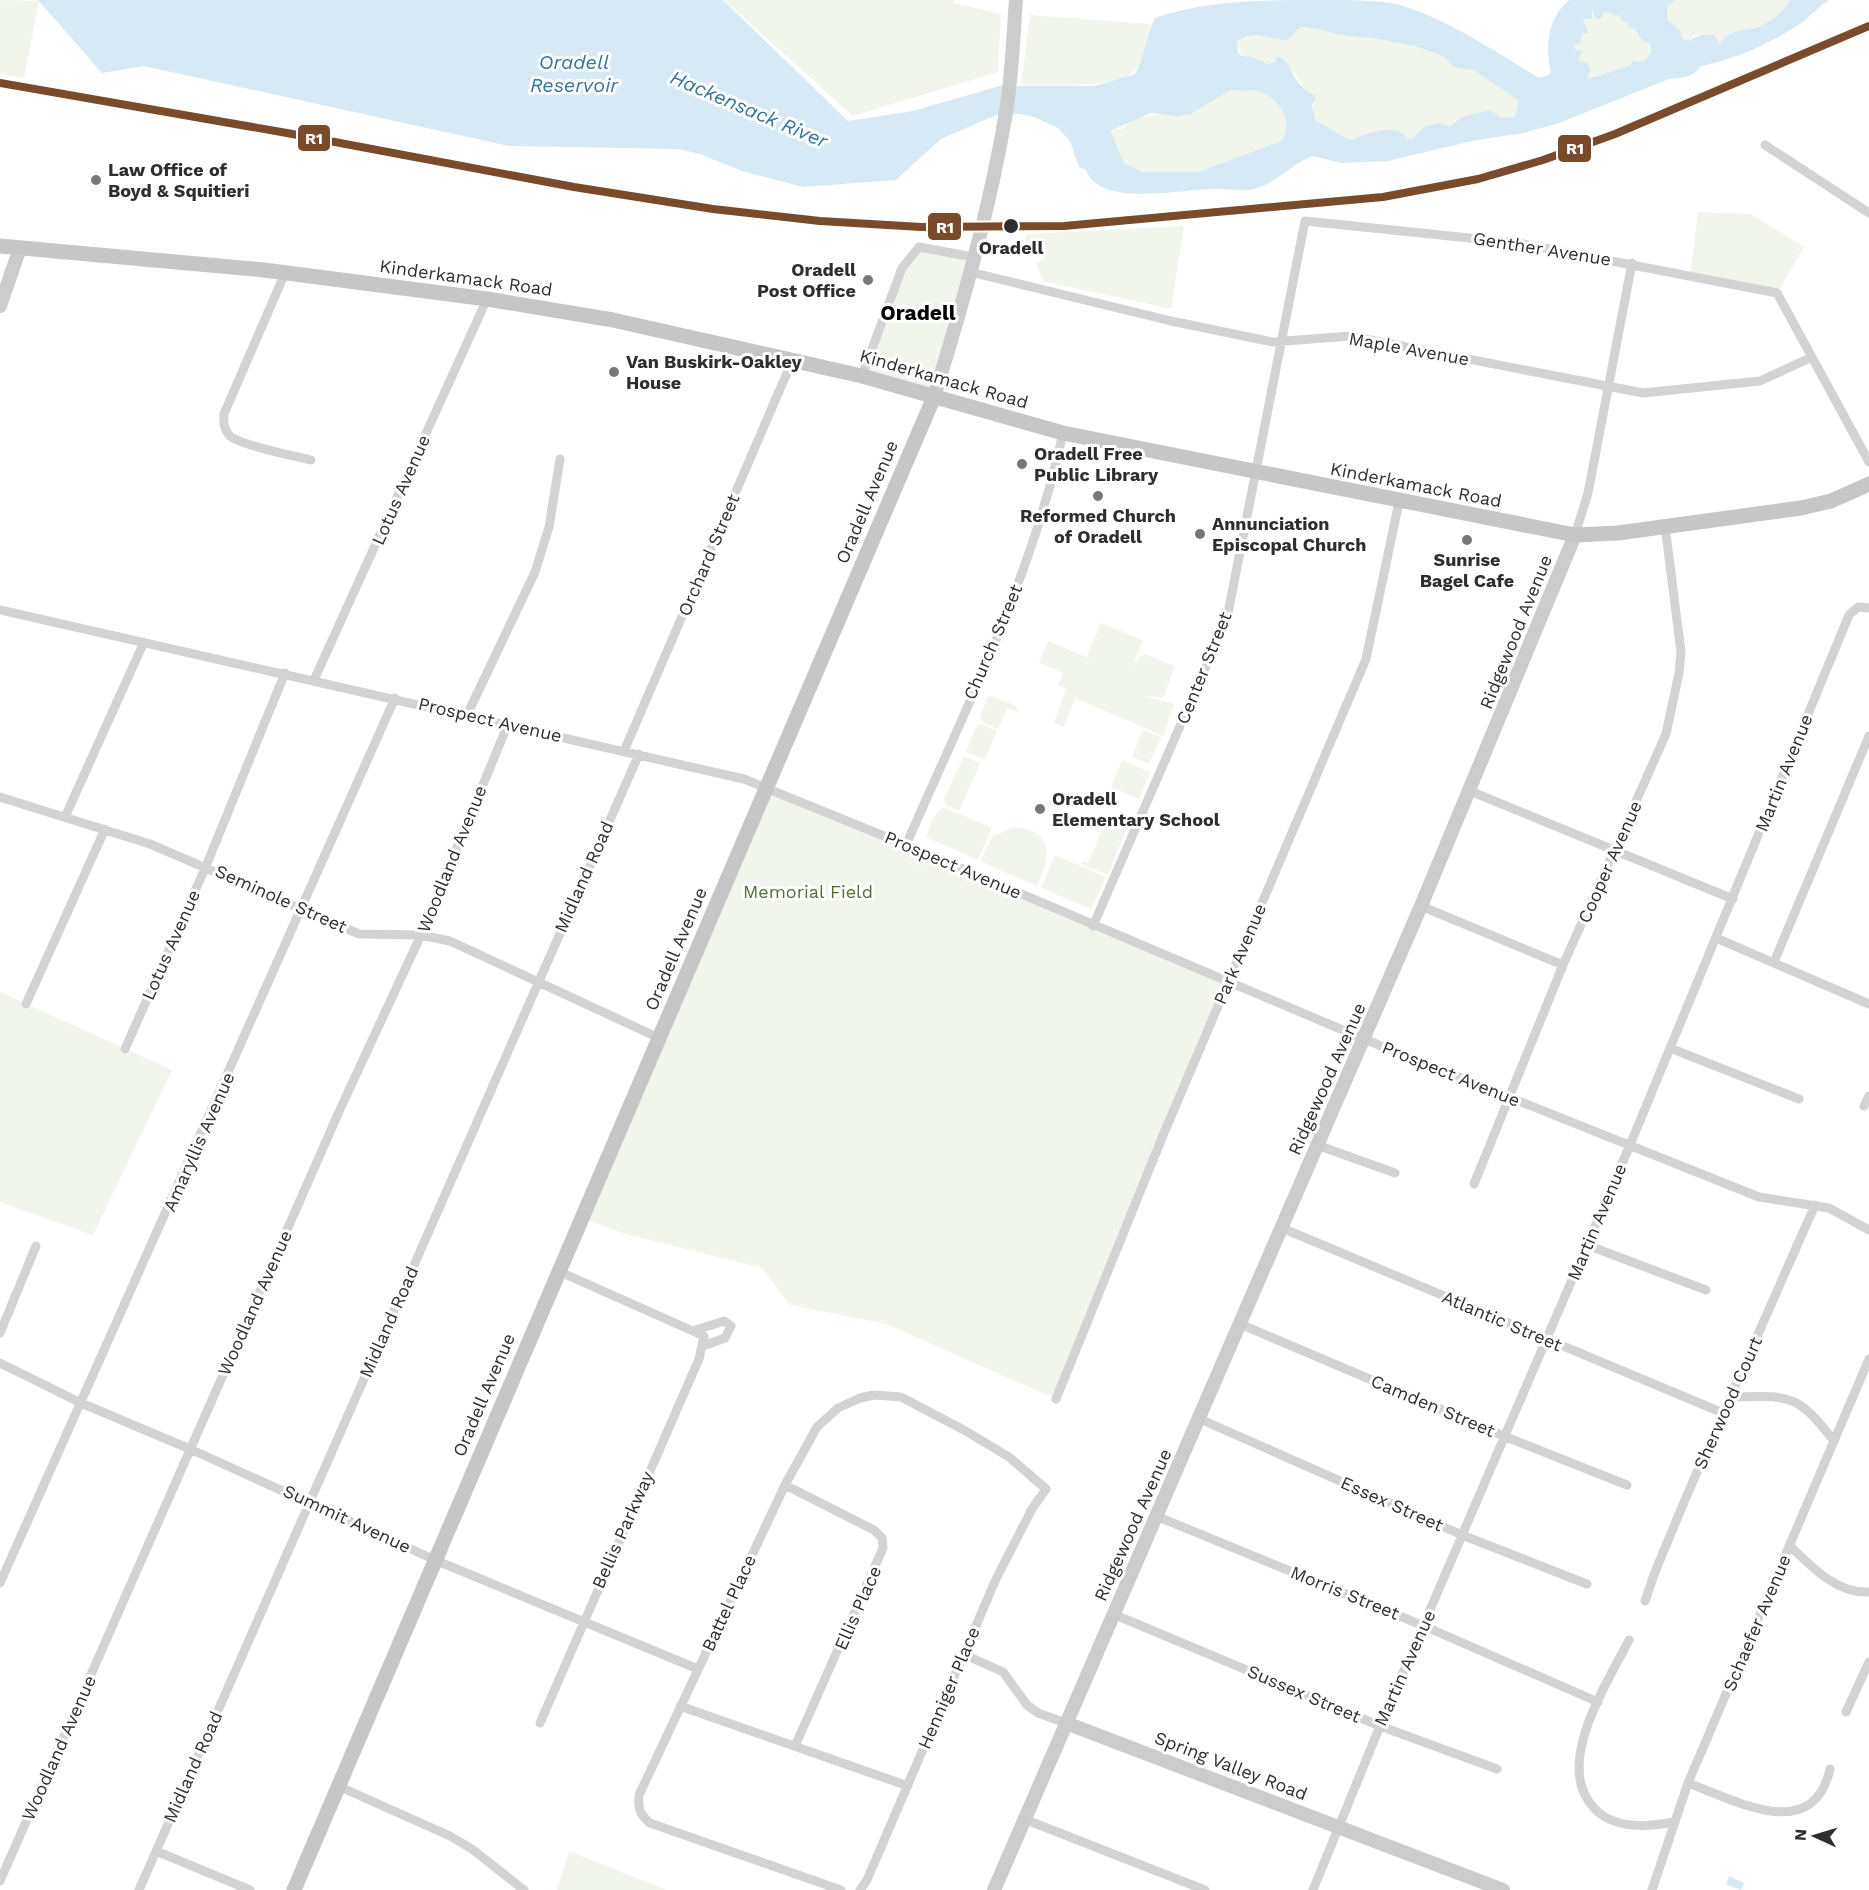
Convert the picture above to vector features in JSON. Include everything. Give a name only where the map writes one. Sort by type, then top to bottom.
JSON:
[{"type":"main road","name":"Kinderkamack Road","points":[[0,246],[285,273],[487,299],[613,320],[862,376],[1062,433],[1575,536],[1802,508],[1831,501],[1869,484]]},
{"type":"main road","name":"Oradell Avenue","points":[[294,1890],[934,397]]},
{"type":"street","name":"Oradell Avenue","points":[[934,397],[974,257],[1005,118],[1011,79],[1016,0]]},
{"type":"street","points":[[1765,145],[1869,213]]},
{"type":"street","name":"Genther Avenue","points":[[1305,220],[1518,243],[1632,263],[1777,293],[1812,357]]},
{"type":"street","name":"Center Street","points":[[1093,926],[1227,618],[1305,220]]},
{"type":"street","points":[[862,376],[902,268],[920,247],[974,257]]},
{"type":"street","points":[[0,306],[20,248]]},
{"type":"street","name":"Ridgewood Avenue","points":[[993,1890],[1364,1039],[1470,791],[1575,536],[1588,493],[1632,263]]},
{"type":"street","name":"Maple Avenue","points":[[970,272],[1171,321],[1281,342],[1350,336],[1649,393],[1750,383],[1774,376],[1812,357]]},
{"type":"street","points":[[285,273],[224,414],[223,422],[225,430],[236,440],[311,460]]},
{"type":"street","name":"Lotus Avenue","points":[[314,680],[487,299]]},
{"type":"street","points":[[1812,357],[1869,462]]},
{"type":"street","name":"Orchard Street","points":[[624,751],[793,359]]},
{"type":"street","name":"Church Street","points":[[906,845],[1027,562],[1052,483],[1062,433]]},
{"type":"street","points":[[467,715],[535,572],[549,527],[560,459]]},
{"type":"street","name":"Park Avenue","points":[[1056,1399],[1228,982],[1366,660],[1398,502]]},
{"type":"street","name":"Cooper Avenue","points":[[1474,1185],[1508,1096],[1563,965],[1616,852],[1666,734],[1679,673],[1681,652],[1665,526]]},
{"type":"street","name":"Martin Avenue","points":[[1313,1890],[1380,1726],[1630,1145],[1849,615],[1858,607],[1869,608]]},
{"type":"street","name":"Prospect Avenue","points":[[0,610],[744,778],[1364,1039],[1759,1197],[1815,1205],[1843,1214],[1869,1230]]},
{"type":"street","points":[[65,817],[144,642]]},
{"type":"street","name":"Lotus Avenue","points":[[125,1049],[206,866],[285,673]]},
{"type":"street","name":"Amaryllis Avenue","points":[[0,1583],[395,698]]},
{"type":"street","name":"Woodland Avenue","points":[[0,1881],[190,1449],[421,935],[508,724]]},
{"type":"street","points":[[1774,962],[1869,736]]},
{"type":"street","name":"Midland Road","points":[[139,1890],[639,754]]},
{"type":"street","points":[[1470,791],[1733,899]]},
{"type":"street","name":"Seminole Street","points":[[0,798],[105,829],[206,866],[359,934],[421,935],[450,941],[659,1038]]},
{"type":"street","points":[[26,1004],[105,829]]},
{"type":"street","points":[[1421,906],[1563,965]]},
{"type":"street","points":[[1716,939],[1869,1004]]},
{"type":"street","points":[[1670,1048],[1799,1099]]},
{"type":"street","points":[[1864,1106],[1869,1096]]},
{"type":"street","points":[[1317,1145],[1395,1173]]},
{"type":"street","name":"Sherwood Court","points":[[1645,1601],[1655,1572],[1723,1413],[1815,1205]]},
{"type":"street","name":"Atlantic Street","points":[[1282,1228],[1723,1413]]},
{"type":"street","points":[[1587,1245],[1706,1290]]},
{"type":"street","points":[[0,1333],[36,1246]]},
{"type":"street","name":"Bellis Parkway","points":[[540,1723],[701,1338],[558,1271]]},
{"type":"street","name":"Camden Street","points":[[1240,1324],[1506,1437],[1627,1485]]},
{"type":"street","name":"Schaefer Avenue","points":[[1652,1890],[1688,1783],[1869,1359]]},
{"type":"street","name":"Summit Avenue","points":[[0,1363],[81,1403],[310,1502],[435,1560],[698,1669]]},
{"type":"street","points":[[1731,1397],[1763,1394],[1787,1398],[1810,1413],[1834,1441]]},
{"type":"street","name":"Battel Place","points":[[841,1890],[650,1823],[642,1817],[638,1808],[639,1795],[648,1774],[785,1485],[817,1426],[838,1407],[874,1395],[901,1397],[964,1430],[1009,1457],[1046,1489]]},
{"type":"street","name":"Essex Street","points":[[1200,1419],[1462,1535],[1587,1584]]},
{"type":"street","name":"Ellis Place","points":[[785,1485],[874,1530],[882,1538],[884,1548],[795,1746]]},
{"type":"street","name":"Henniger Place","points":[[860,1890],[908,1786],[1001,1569],[1032,1509],[1046,1489]]},
{"type":"street","name":"Morris Street","points":[[1156,1516],[1424,1626],[1598,1702]]},
{"type":"street","points":[[1790,1546],[1834,1583],[1849,1590],[1869,1592]]},
{"type":"street","name":"Sussex Street","points":[[1113,1614],[1380,1726],[1497,1769]]},
{"type":"street","points":[[1629,1640],[1598,1702],[1578,1761],[1580,1785],[1585,1796],[1604,1817],[1616,1822],[1640,1825],[1673,1822]]},
{"type":"street","name":"Spring Valley Road","points":[[963,1654],[1003,1672],[1018,1695],[1032,1709],[1503,1890]]},
{"type":"street","points":[[1846,1712],[1869,1662]]},
{"type":"street","points":[[681,1706],[908,1786]]},
{"type":"street","points":[[1688,1783],[1764,1811],[1786,1813],[1807,1806],[1816,1798],[1830,1769]]},
{"type":"street","points":[[338,1786],[450,1836],[472,1849],[524,1890]]},
{"type":"street","points":[[1024,1819],[1205,1890]]},
{"type":"street","points":[[156,1851],[250,1890]]},
{"type":"green space","points":[[0,0],[39,1],[24,78],[0,74]]},
{"type":"green space","points":[[724,0],[954,0],[954,3],[1001,14],[998,72],[853,116]]},
{"type":"green space","points":[[1676,0],[1790,0],[1768,23],[1734,32],[1721,43],[1714,35],[1694,35],[1689,41],[1682,38],[1679,30],[1667,20],[1668,6]]},
{"type":"green space","points":[[1591,10],[1594,17],[1600,20],[1604,12],[1612,13],[1613,16],[1621,15],[1642,40],[1650,44],[1651,52],[1644,62],[1632,61],[1632,72],[1627,77],[1613,74],[1588,78],[1587,75],[1591,71],[1588,63],[1578,60],[1582,49],[1576,51],[1574,45],[1581,42],[1580,37],[1587,29],[1583,20],[1589,20]]},
{"type":"green space","points":[[1030,15],[1150,24],[1139,65],[1127,76],[1099,83],[1021,85]]},
{"type":"green space","points":[[1301,27],[1406,45],[1444,57],[1453,67],[1475,71],[1519,101],[1515,117],[1500,119],[1493,115],[1468,116],[1456,120],[1450,127],[1440,123],[1418,133],[1411,140],[1401,134],[1381,131],[1369,132],[1353,140],[1348,139],[1315,120],[1312,109],[1315,103],[1282,59],[1277,56],[1275,62],[1267,64],[1243,55],[1238,48],[1237,41],[1247,36],[1255,34],[1285,37]]},
{"type":"green space","points":[[1236,90],[1256,90],[1278,104],[1286,120],[1284,135],[1279,142],[1198,172],[1143,172],[1124,163],[1110,133],[1113,130],[1121,129],[1137,118],[1161,114]]},
{"type":"green space","points":[[1698,212],[1751,214],[1804,247],[1777,293],[1690,276]]},
{"type":"green space","points":[[1184,226],[1171,309],[1043,281],[1036,263],[1045,259],[1042,252],[1024,250],[1026,234]]},
{"type":"green space","points":[[919,247],[973,257],[934,397],[862,376],[902,268]]},
{"type":"green space","points":[[1101,623],[1143,640],[1132,668],[1138,658],[1145,654],[1175,666],[1163,698],[1144,696],[1174,704],[1163,736],[1075,698],[1064,727],[1054,723],[1066,689],[1058,685],[1063,673],[1039,663],[1048,641],[1094,660],[1087,656]]},
{"type":"green space","points":[[991,696],[1014,705],[1018,709],[1018,712],[1007,708],[998,729],[983,722],[980,717],[987,698]]},
{"type":"green space","points":[[981,724],[997,731],[985,760],[966,752],[977,725]]},
{"type":"green space","points":[[1143,730],[1161,737],[1149,764],[1132,757]]},
{"type":"green space","points":[[964,756],[980,763],[959,811],[946,805],[944,799]]},
{"type":"green space","points":[[1122,760],[1150,772],[1139,799],[1111,787]]},
{"type":"green space","name":"Memorial Field","points":[[766,788],[1228,982],[1056,1399],[886,1324],[790,1305],[762,1268],[626,1234],[581,1218]]},
{"type":"green space","points":[[943,807],[992,828],[978,860],[926,837],[933,818]]},
{"type":"green space","points":[[1106,821],[1126,830],[1108,875],[1081,864],[1083,861],[1088,863]]},
{"type":"green space","points":[[1012,827],[1025,829],[1042,838],[1046,855],[1045,865],[1037,886],[980,861],[992,837]]},
{"type":"green space","points":[[1055,855],[1106,877],[1091,909],[1041,888]]},
{"type":"green space","points":[[0,992],[172,1070],[93,1235],[0,1202]]},
{"type":"green space","points":[[569,1851],[667,1890],[557,1890]]},
{"type":"water","name":"Oradell Reservoir","points":[[38,0],[723,0],[848,121],[913,111],[1000,86],[1095,86],[1135,74],[1155,18],[1216,4],[1360,0],[1397,4],[1452,27],[1539,78],[1551,74],[1548,44],[1552,25],[1569,0],[1676,0],[1668,6],[1667,20],[1680,30],[1682,38],[1689,41],[1701,35],[1714,35],[1720,43],[1734,32],[1758,27],[1768,22],[1781,12],[1790,0],[1829,0],[1792,29],[1755,49],[1701,66],[1691,75],[1669,79],[1559,123],[1523,133],[1472,141],[1388,161],[1341,163],[1313,156],[1298,163],[1270,183],[1244,190],[1213,189],[1142,194],[1107,189],[1094,182],[1086,170],[1079,167],[1070,141],[1058,128],[1034,117],[1020,114],[996,115],[941,139],[896,180],[803,187],[742,171],[700,154],[679,149],[509,146],[144,66],[102,73]],"holes":[[[1592,10],[1594,17],[1600,20],[1604,12],[1612,13],[1614,16],[1620,15],[1622,21],[1628,23],[1627,26],[1634,29],[1642,40],[1650,44],[1651,52],[1644,62],[1632,61],[1632,72],[1627,77],[1613,74],[1588,78],[1587,75],[1591,71],[1588,63],[1578,60],[1583,50],[1576,51],[1574,45],[1580,44],[1583,33],[1589,33],[1583,20],[1592,18]],[[1301,27],[1306,27],[1342,35],[1394,42],[1432,52],[1445,58],[1453,67],[1475,71],[1519,101],[1515,117],[1500,118],[1491,110],[1461,117],[1450,127],[1440,123],[1424,127],[1411,140],[1395,130],[1383,130],[1353,140],[1348,139],[1315,120],[1312,106],[1316,98],[1300,84],[1282,58],[1277,56],[1275,62],[1267,64],[1252,57],[1242,56],[1238,52],[1237,41],[1250,35],[1287,40]],[[1256,90],[1279,106],[1286,121],[1284,136],[1279,142],[1198,172],[1143,172],[1124,163],[1111,133],[1112,130],[1151,113],[1179,116],[1190,114],[1229,91]]]},
{"type":"water","points":[[1729,1876],[1744,1883],[1741,1890],[1726,1884]]},
{"type":"waterway","name":"Hackensack River","points":[[1600,84],[1650,67]]},
{"type":"transit line","name":"R1","points":[[0,83],[287,133],[574,187],[713,209],[820,221],[921,227],[1064,226],[1383,197],[1478,179],[1543,160],[1615,134],[1869,26]]},
{"type":"place","name":"Law Office of Boyd & Squitieri","points":[[96,180]]},
{"type":"place","name":"Oradell","points":[[1011,226]]},
{"type":"place","name":"Oradell Post Office","points":[[868,280]]},
{"type":"place","name":"Van Buskirk-Oakley House","points":[[614,372]]},
{"type":"place","name":"Oradell Free Public Library","points":[[1022,464]]},
{"type":"place","name":"Reformed Church of Oradell","points":[[1098,496]]},
{"type":"place","name":"Annunciation Episcopal Church","points":[[1200,534]]},
{"type":"place","name":"Sunrise Bagel Cafe","points":[[1467,540]]},
{"type":"place","name":"Oradell Elementary School","points":[[1040,809]]},
{"type":"district","name":"Oradell","points":[[918,313]]}]
